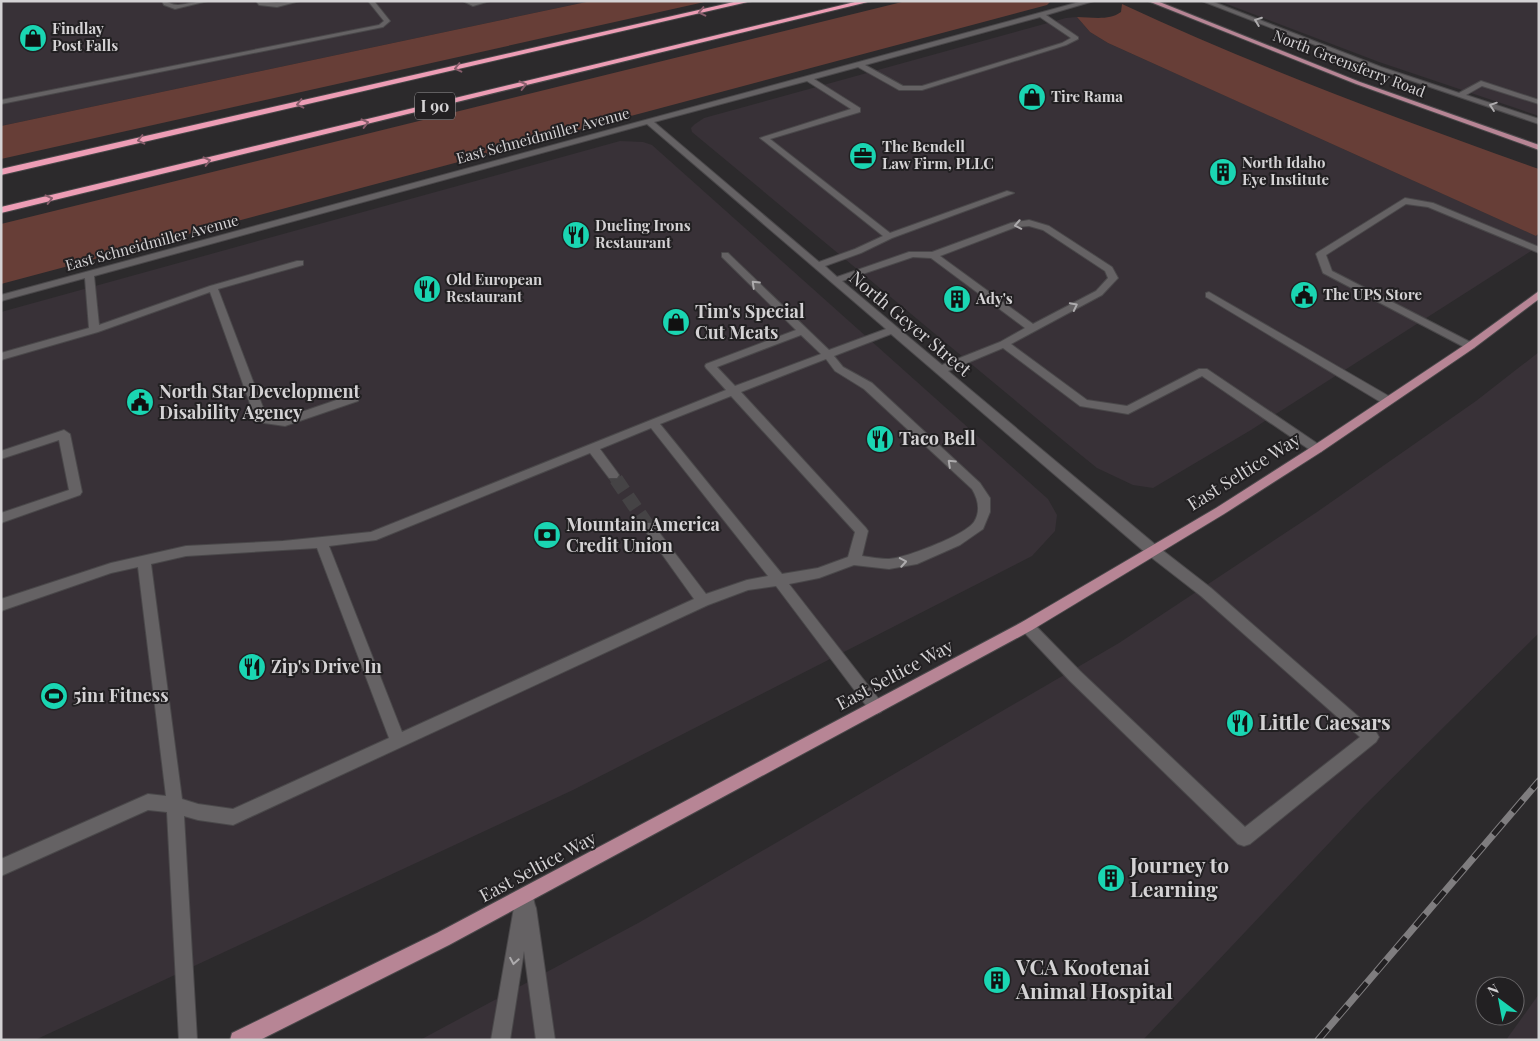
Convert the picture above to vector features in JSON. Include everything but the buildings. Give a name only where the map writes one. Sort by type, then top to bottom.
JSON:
[{"type":"highway","name":"I 90","points":[[1,172],[749,1]]},
{"type":"highway","name":"I 90","points":[[1,210],[870,1]]},
{"type":"main road","name":"North Greensferry Road","points":[[1151,1],[1358,84],[1539,148]]},
{"type":"main road","name":"East Seltice Way","points":[[240,1040],[525,896],[1027,626],[1220,511],[1317,449],[1470,346],[1539,294]]},
{"type":"street","points":[[165,1],[166,4],[175,7],[205,1]]},
{"type":"street","points":[[259,1],[261,4],[268,6],[297,1]]},
{"type":"street","points":[[1,102],[381,26],[387,21],[371,1]]},
{"type":"street","points":[[466,1],[473,4],[487,1]]},
{"type":"street","name":"East Schneidmiller Avenue","points":[[1,298],[1091,1]]},
{"type":"street","name":"North Greensferry Road","points":[[1205,1],[1380,68],[1539,122]]},
{"type":"street","points":[[859,64],[902,88],[922,88],[1064,44],[1076,38],[1042,15]]},
{"type":"street","points":[[808,78],[857,110],[764,138],[889,236]]},
{"type":"street","points":[[1460,95],[1481,83],[1539,102]]},
{"type":"street","name":"North Geyer Street","points":[[649,122],[1152,550],[1206,592],[1371,737],[1244,838],[1076,676],[1027,626]]},
{"type":"street","points":[[817,266],[858,251],[889,236],[1010,192]]},
{"type":"street","points":[[1470,346],[1328,272],[1321,254],[1405,201],[1430,205],[1539,250]]},
{"type":"street","points":[[834,281],[912,254],[933,255],[1014,225],[1029,223],[1046,228],[1109,269],[1114,278],[1100,293],[1004,344],[940,370]]},
{"type":"street","points":[[1,868],[148,802],[176,805],[198,812],[232,817],[703,601],[747,585],[819,573],[854,560],[889,564],[917,559],[956,541],[979,526],[984,512],[984,498],[976,486],[868,386],[839,369],[827,354],[725,255]]},
{"type":"street","points":[[933,255],[1031,328]]},
{"type":"street","points":[[1,357],[94,330],[213,288],[300,263]]},
{"type":"street","points":[[88,274],[94,330]]},
{"type":"street","points":[[213,288],[259,412],[268,420],[285,422],[354,398]]},
{"type":"street","points":[[1209,295],[1388,401]]},
{"type":"street","points":[[1,606],[111,568],[186,552],[372,537],[652,423],[892,330]]},
{"type":"street","points":[[802,331],[710,366],[862,531],[854,560]]},
{"type":"street","points":[[1004,344],[1084,403],[1128,410],[1204,371],[1317,449]]},
{"type":"street","points":[[652,423],[779,580],[876,706]]},
{"type":"street","points":[[1,455],[64,434],[76,492],[1,518]]},
{"type":"street","points":[[593,448],[613,475]]},
{"type":"street","points":[[648,526],[703,601]]},
{"type":"street","points":[[321,542],[398,741]]},
{"type":"street","points":[[144,561],[176,805],[188,1040]]},
{"type":"street","points":[[500,1040],[525,896]]},
{"type":"street","points":[[525,896],[546,1040]]},
{"type":"shaded area","points":[[1,1],[591,1],[1,126]]},
{"type":"shaded area","points":[[591,1],[709,1],[1,159],[1,126]]},
{"type":"shaded area","points":[[906,1],[1051,1],[1047,5],[1,284],[1,224]]},
{"type":"shaded area","points":[[1219,1],[1539,1],[1539,116],[1379,62]]},
{"type":"shaded area","points":[[1122,4],[1276,71],[1539,169],[1539,233],[1536,236],[1108,43],[1090,32],[1077,17],[1111,17],[1121,12]]},
{"type":"shaded area","points":[[1077,17],[1090,32],[1108,43],[1539,237],[1539,246],[1251,430],[1153,488],[1133,485],[1097,468],[692,132],[691,128],[704,118],[1066,18]]},
{"type":"shaded area","points":[[620,141],[643,142],[652,145],[1048,499],[1057,515],[1055,531],[1032,556],[573,790],[35,1040],[1,1040],[1,312]]},
{"type":"shaded area","points":[[1539,352],[1539,633],[1365,805],[1143,1040],[420,1040],[640,922],[1119,643],[1317,512],[1476,401]]},
{"type":"shaded area","points":[[1539,994],[1539,1040],[1506,1040],[1516,1026],[1525,1026],[1525,1014]]},
{"type":"tunnel","points":[[613,475],[616,480]]},
{"type":"tunnel","points":[[616,479],[648,526]]},
{"type":"railway","points":[[1318,1040],[1539,781]]},
{"type":"place","name":"Findlay Post Falls","points":[[33,38]]},
{"type":"place","name":"Tire Rama","points":[[1032,97]]},
{"type":"place","name":"The Bendell Law Firm, PLLC","points":[[863,156]]},
{"type":"place","name":"North Idaho Eye Institute","points":[[1223,172]]},
{"type":"place","name":"Dueling Irons Restaurant","points":[[576,235]]},
{"type":"place","name":"Old European Restaurant","points":[[427,289]]},
{"type":"place","name":"The UPS Store","points":[[1304,295]]},
{"type":"place","name":"Ady's","points":[[957,299]]},
{"type":"place","name":"Tim's Special Cut Meats","points":[[676,322]]},
{"type":"place","name":"North Star Development Disability Agency","points":[[140,402]]},
{"type":"place","name":"Taco Bell","points":[[880,439]]},
{"type":"place","name":"Mountain America Credit Union","points":[[547,535]]},
{"type":"place","name":"Zip's Drive In","points":[[252,667]]},
{"type":"place","name":"5in1 Fitness","points":[[54,696]]},
{"type":"place","name":"Little Caesars","points":[[1240,723]]},
{"type":"place","name":"Journey to Learning","points":[[1111,878]]},
{"type":"place","name":"VCA Kootenai Animal Hospital","points":[[997,980]]}]
